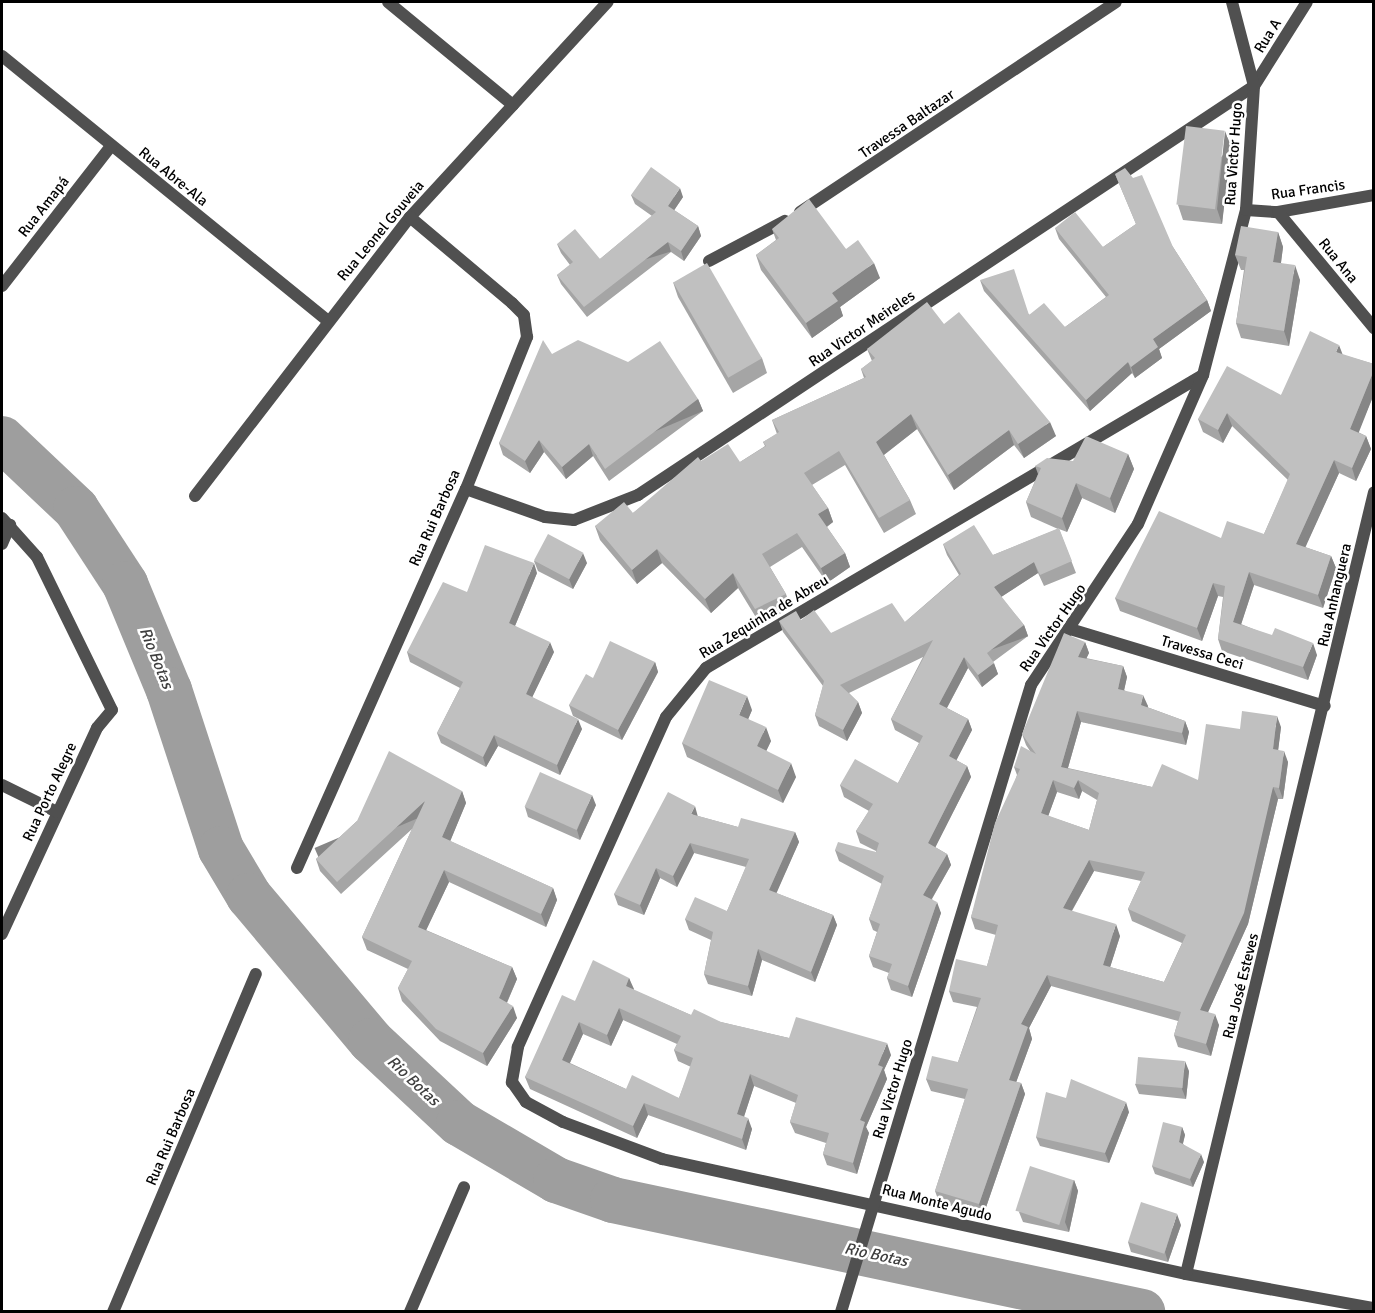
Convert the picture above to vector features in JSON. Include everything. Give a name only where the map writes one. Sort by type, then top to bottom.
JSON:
[{"type":"street","points":[[387,2],[513,105]]},
{"type":"street","name":"Rua Leonel Gouveia","points":[[195,496],[327,320],[410,217],[608,2]]},
{"type":"street","name":"Travessa Baltazar","points":[[709,261],[822,199],[1116,2]]},
{"type":"street","name":"Rua Victor Hugo","points":[[841,1311],[1031,685],[1138,524],[1203,375],[1246,210],[1254,86],[1232,2]]},
{"type":"street","name":"Rua A","points":[[1254,86],[1307,2]]},
{"type":"street","name":"Rua Abre-Ala","points":[[2,56],[327,320]]},
{"type":"street","name":"Rua Victor Meireles","points":[[466,489],[545,517],[574,520],[638,495],[1254,86]]},
{"type":"street","name":"Rua Amapá","points":[[2,286],[111,146]]},
{"type":"street","name":"Rua Francis","points":[[1246,210],[1278,212],[1374,195]]},
{"type":"street","name":"Rua Ana","points":[[1278,212],[1374,328]]},
{"type":"street","name":"Rua Rui Barbosa","points":[[297,868],[466,489],[528,328],[512,303],[410,217]]},
{"type":"street","name":"Rua Zequinha de Abreu","points":[[512,1082],[519,1047],[666,717],[706,668],[1203,375]]},
{"type":"street","name":"Rua Anhanguera","points":[[1325,706],[1374,492]]},
{"type":"street","points":[[2,544],[6,521]]},
{"type":"street","name":"Rua Porto Alegre","points":[[2,934],[97,728],[112,710],[37,557],[6,521]]},
{"type":"street","name":"Travessa Ceci","points":[[1070,629],[1325,706]]},
{"type":"street","name":"Rua José Esteves","points":[[1186,1274],[1325,706]]},
{"type":"street","points":[[2,785],[57,812]]},
{"type":"street","name":"Rua Rui Barbosa","points":[[113,1311],[256,974]]},
{"type":"street","name":"Rua Monte Agudo","points":[[512,1082],[526,1102],[545,1113],[640,1152],[1186,1274],[1374,1308]]},
{"type":"street","points":[[410,1311],[464,1187]]},
{"type":"building","points":[[1186,126],[1225,131],[1215,209],[1176,204]]},
{"type":"building","points":[[651,167],[680,188],[668,206],[698,226],[681,251],[668,242],[584,307],[557,275],[573,262],[557,244],[575,229],[600,259],[656,212],[631,195]]},
{"type":"building","points":[[1125,168],[1133,178],[1142,175],[1173,247],[1207,300],[1153,339],[1158,347],[1131,367],[1128,362],[1086,400],[980,280],[1014,269],[1029,315],[1044,303],[1065,327],[1109,295],[1055,228],[1075,212],[1103,247],[1136,224],[1115,174]]},
{"type":"building","points":[[809,199],[846,249],[858,240],[874,263],[832,293],[838,301],[806,323],[756,255],[779,238],[772,229]]},
{"type":"building","points":[[1241,226],[1278,232],[1273,262],[1295,265],[1284,331],[1236,323],[1247,257],[1235,255]]},
{"type":"building","points":[[707,263],[762,358],[728,378],[673,282]]},
{"type":"building","points":[[927,302],[944,324],[959,312],[1050,422],[1018,444],[1009,430],[948,475],[911,414],[876,442],[910,500],[879,518],[839,451],[804,473],[828,508],[818,514],[845,553],[821,568],[797,533],[762,554],[786,594],[755,609],[733,573],[705,599],[657,549],[632,570],[595,526],[624,502],[633,513],[698,457],[701,461],[728,444],[740,462],[766,446],[763,442],[779,432],[772,420],[866,377],[861,369],[875,358],[867,349]]},
{"type":"building","points":[[1310,331],[1339,345],[1336,352],[1374,364],[1374,370],[1350,429],[1366,436],[1352,468],[1334,460],[1296,544],[1331,556],[1318,595],[1249,572],[1233,622],[1272,635],[1275,628],[1313,643],[1303,667],[1218,639],[1225,586],[1213,583],[1197,628],[1115,598],[1159,511],[1221,538],[1227,521],[1264,534],[1290,474],[1227,413],[1218,430],[1198,419],[1227,366],[1281,395]]},
{"type":"building","points":[[543,340],[552,354],[578,340],[628,362],[660,341],[698,399],[605,469],[589,444],[562,467],[539,440],[525,461],[499,443]]},
{"type":"building","points":[[1086,436],[1128,454],[1110,498],[1076,483],[1062,518],[1026,502],[1041,468],[1035,466],[1047,458],[1073,461]]},
{"type":"building","points":[[974,525],[993,555],[1059,528],[1072,561],[1040,575],[1034,562],[994,587],[1024,625],[987,653],[994,663],[978,675],[964,657],[939,704],[968,719],[949,756],[967,766],[928,843],[947,854],[923,895],[937,902],[908,986],[887,978],[892,964],[869,956],[880,924],[869,919],[884,876],[835,850],[838,842],[876,852],[879,843],[856,831],[873,804],[840,785],[855,759],[898,783],[923,736],[891,719],[933,640],[840,685],[858,702],[843,730],[815,715],[824,681],[779,621],[796,611],[801,620],[814,610],[831,633],[892,603],[905,622],[961,574],[943,544]]},
{"type":"building","points":[[548,534],[583,553],[569,579],[534,560]]},
{"type":"building","points":[[485,545],[534,563],[509,623],[550,642],[526,694],[578,719],[557,765],[494,735],[483,757],[437,733],[463,682],[407,652],[443,582],[467,592]]},
{"type":"building","points":[[1064,633],[1085,642],[1078,657],[1123,666],[1118,689],[1143,695],[1141,705],[1185,721],[1182,733],[1077,711],[1061,767],[1152,787],[1162,764],[1198,780],[1206,724],[1240,729],[1242,711],[1277,716],[1273,749],[1284,751],[1279,788],[1273,787],[1244,913],[1200,1010],[1215,1014],[1206,1044],[1174,1035],[1181,1012],[1047,975],[1021,1024],[1028,1027],[1009,1080],[1021,1083],[979,1204],[935,1191],[968,1089],[926,1079],[932,1056],[958,1062],[981,998],[949,991],[956,959],[987,966],[998,925],[971,917],[995,823],[1020,769],[1014,767],[1021,746],[1036,754],[1022,734]],"holes":[[[1053,780],[1074,788],[1078,780],[1099,793],[1089,830],[1041,813]],[[1089,860],[1145,872],[1128,909],[1186,935],[1164,982],[1103,965],[1116,924],[1063,908]]]},
{"type":"building","points":[[610,641],[655,662],[618,730],[569,705],[586,674],[593,678]]},
{"type":"building","points":[[709,680],[747,696],[739,715],[766,727],[757,746],[791,763],[778,790],[682,743]]},
{"type":"building","points":[[389,751],[462,791],[442,837],[553,888],[541,914],[444,870],[418,927],[512,967],[499,998],[513,1006],[483,1053],[436,1029],[398,988],[412,961],[362,937],[425,801],[337,882],[316,859],[357,821]]},
{"type":"building","points":[[540,772],[592,795],[577,830],[525,807]]},
{"type":"building","points":[[668,792],[695,806],[691,814],[738,827],[741,818],[795,832],[769,890],[833,915],[811,972],[758,949],[748,986],[704,974],[713,932],[685,919],[695,897],[727,911],[749,859],[690,843],[673,876],[656,868],[640,905],[614,894]]},
{"type":"building","points":[[593,960],[629,978],[626,986],[691,1015],[694,1009],[721,1022],[789,1038],[796,1017],[887,1043],[878,1065],[883,1067],[860,1120],[865,1122],[853,1163],[823,1154],[829,1133],[790,1122],[798,1095],[750,1074],[737,1114],[748,1118],[742,1139],[644,1103],[633,1126],[525,1077],[562,995],[575,1001]],"holes":[[[619,1008],[681,1036],[674,1050],[693,1058],[679,1098],[632,1075],[626,1089],[562,1060],[579,1022],[607,1035]]]},
{"type":"building","points":[[1138,1057],[1185,1061],[1182,1088],[1136,1084]]},
{"type":"building","points":[[1071,1079],[1126,1102],[1105,1153],[1036,1137],[1046,1092],[1066,1098]]},
{"type":"building","points":[[1163,1122],[1182,1127],[1179,1142],[1201,1154],[1190,1179],[1152,1166]]},
{"type":"building","points":[[1030,1166],[1074,1180],[1059,1225],[1015,1211]]},
{"type":"building","points":[[1141,1202],[1177,1214],[1164,1254],[1128,1242]]},
{"type":"waterway","name":"Rio Botas","points":[[2,439],[76,509],[125,584],[169,690],[221,849],[249,896],[371,1041],[459,1123],[556,1180],[613,1200],[1142,1312]]}]
